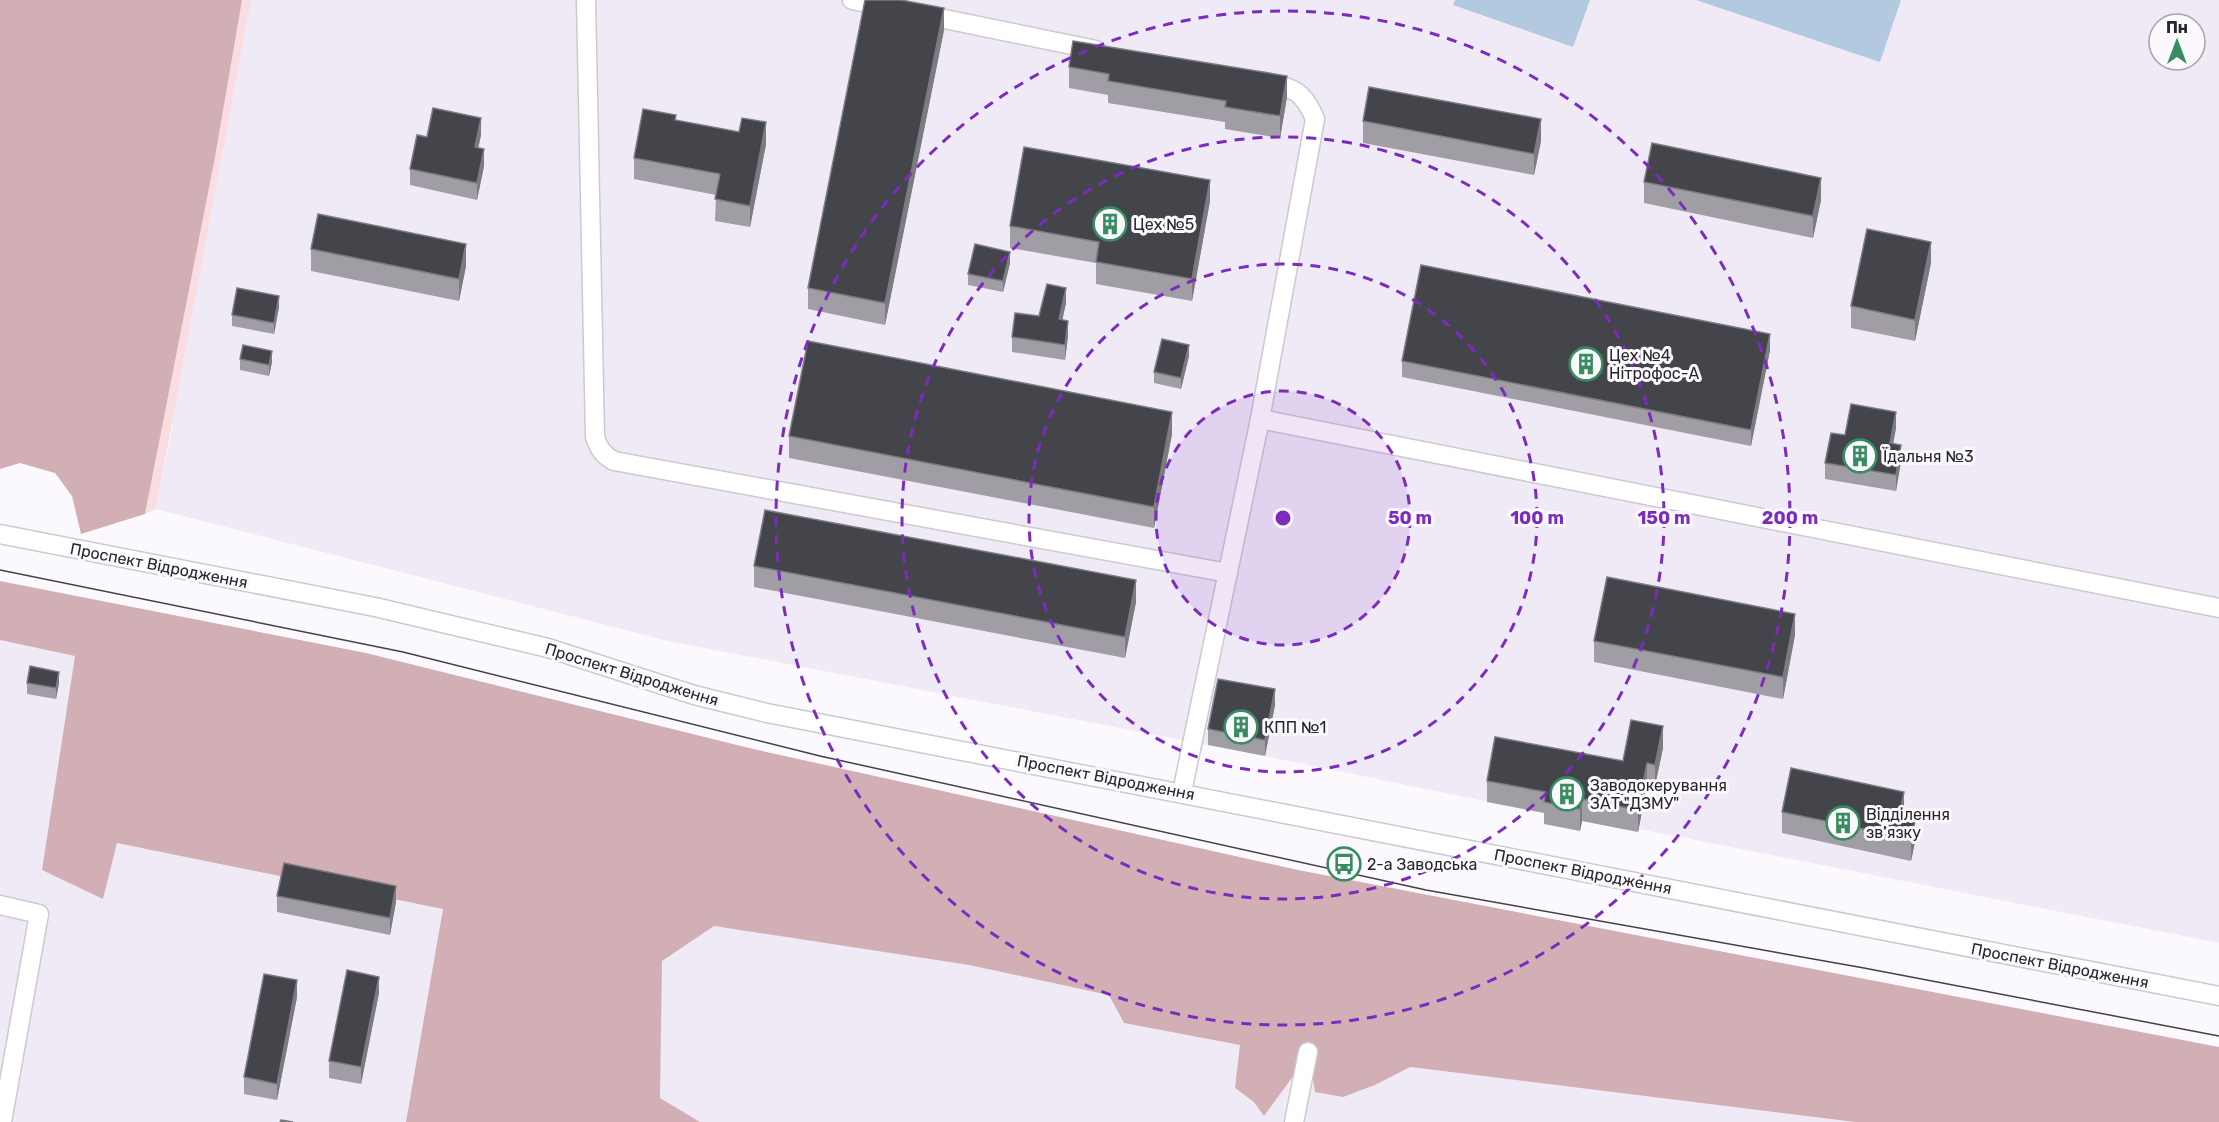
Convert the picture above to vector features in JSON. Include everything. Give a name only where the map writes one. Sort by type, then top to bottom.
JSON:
[{"type":"street","points":[[586,0],[594,437],[598,448],[605,456],[614,461],[1228,573]]},
{"type":"street","points":[[852,0],[1112,52]]},
{"type":"street","points":[[1182,792],[1260,419],[1315,118],[1303,97],[1293,87],[1248,79]]},
{"type":"street","points":[[1260,419],[2219,608]]},
{"type":"street","name":"Проспект Відродження","points":[[0,534],[375,607],[548,648],[694,695],[767,713],[1182,792],[2219,996]]},
{"type":"street","points":[[0,905],[39,914],[2,1122]]},
{"type":"street","points":[[1294,1122],[1308,1052]]},
{"type":"shaded area","points":[[0,0],[2219,0],[2219,943],[1639,829],[1638,832],[1265,756],[668,641],[156,509],[173,424],[0,391]]},
{"type":"shaded area","points":[[0,0],[242,0],[215,157],[145,514],[81,534],[72,496],[55,473],[20,463],[0,469]]},
{"type":"shaded area","points":[[242,0],[251,0],[156,509],[145,514],[215,157]]},
{"type":"shaded area","points":[[0,581],[366,653],[749,748],[1298,870],[2219,1047],[2219,1122],[1855,1122],[1410,1067],[1375,1085],[1343,1097],[1315,1092],[1307,1041],[1294,1075],[1264,1116],[1254,1102],[1235,1088],[1240,1045],[1124,1023],[1109,995],[969,965],[714,926],[662,961],[660,1098],[700,1122],[406,1122],[443,909],[117,843],[103,899],[42,870],[75,656],[0,640]]},
{"type":"shaded area","points":[[0,634],[74,648],[1410,1067],[1855,1122],[0,1122]]},
{"type":"water","points":[[1455,0],[1590,0],[1573,47],[1453,5]]},
{"type":"water","points":[[1696,0],[1901,0],[1880,62]]},
{"type":"building","points":[[865,0],[901,0],[944,8],[885,303],[808,288]]},
{"type":"building","points":[[1073,41],[1287,76],[1280,116],[1225,107],[1226,101],[1108,81],[1109,74],[1069,67]]},
{"type":"building","points":[[1369,87],[1541,119],[1534,154],[1363,121]]},
{"type":"building","points":[[433,108],[481,118],[475,147],[484,149],[477,183],[410,169],[417,135],[427,137]]},
{"type":"building","points":[[643,109],[676,115],[675,120],[739,132],[742,118],[766,122],[750,206],[715,199],[720,174],[634,158]]},
{"type":"building","points":[[1652,143],[1821,178],[1813,216],[1644,182]]},
{"type":"building","name":"Цех №5","points":[[1024,147],[1210,180],[1192,279],[1096,262],[1099,242],[1010,226]]},
{"type":"building","points":[[318,214],[466,244],[459,279],[311,249]]},
{"type":"building","points":[[1867,229],[1931,242],[1915,320],[1851,306]]},
{"type":"building","points":[[975,244],[1010,252],[1003,281],[968,274]]},
{"type":"building","name":"Цех №4 Нітрофос-А","points":[[1421,265],[1770,334],[1751,430],[1402,361]]},
{"type":"building","points":[[1047,284],[1066,288],[1059,319],[1068,321],[1065,345],[1012,337],[1015,313],[1039,316]]},
{"type":"building","points":[[237,288],[279,296],[274,323],[232,315]]},
{"type":"building","points":[[1162,339],[1189,345],[1181,378],[1154,372]]},
{"type":"building","points":[[808,341],[1172,412],[1154,507],[789,436]]},
{"type":"building","points":[[243,345],[272,351],[269,365],[240,359]]},
{"type":"building","name":"Їдальня №3","points":[[1851,404],[1896,412],[1890,443],[1901,445],[1896,475],[1825,463],[1831,433],[1845,435]]},
{"type":"building","points":[[765,510],[1136,580],[1125,637],[754,566]]},
{"type":"building","points":[[1607,577],[1795,614],[1783,677],[1594,641]]},
{"type":"building","points":[[30,666],[59,672],[56,688],[27,683]]},
{"type":"building","name":"КПП №1","points":[[1218,679],[1275,689],[1265,740],[1208,729]]},
{"type":"building","points":[[1631,720],[1663,726],[1655,765],[1647,763],[1638,810],[1582,799],[1580,809],[1544,802],[1546,792],[1487,781],[1495,737],[1623,761]]},
{"type":"building","points":[[1791,768],[1904,792],[1899,817],[1915,821],[1911,839],[1782,812]]},
{"type":"building","points":[[284,863],[396,886],[390,918],[277,896]]},
{"type":"building","points":[[347,970],[379,977],[361,1067],[329,1061]]},
{"type":"building","points":[[264,974],[297,980],[277,1084],[244,1077]]},
{"type":"tram line","points":[[0,570],[403,652],[820,756],[1426,890],[1864,968],[2219,1036]]},
{"type":"place","name":"Цех №5","points":[[1110,224]]},
{"type":"place","name":"Цех №4 Нітрофос-А","points":[[1586,364]]},
{"type":"place","name":"Їдальня №3","points":[[1860,456]]},
{"type":"place","name":"КПП №1","points":[[1241,727]]},
{"type":"place","name":"Заводокерування ЗАТ \"ДЗМУ\"","points":[[1567,794]]},
{"type":"place","name":"Відділення зв'язку","points":[[1843,823]]},
{"type":"place","name":"2-а Заводська","points":[[1344,864]]}]
